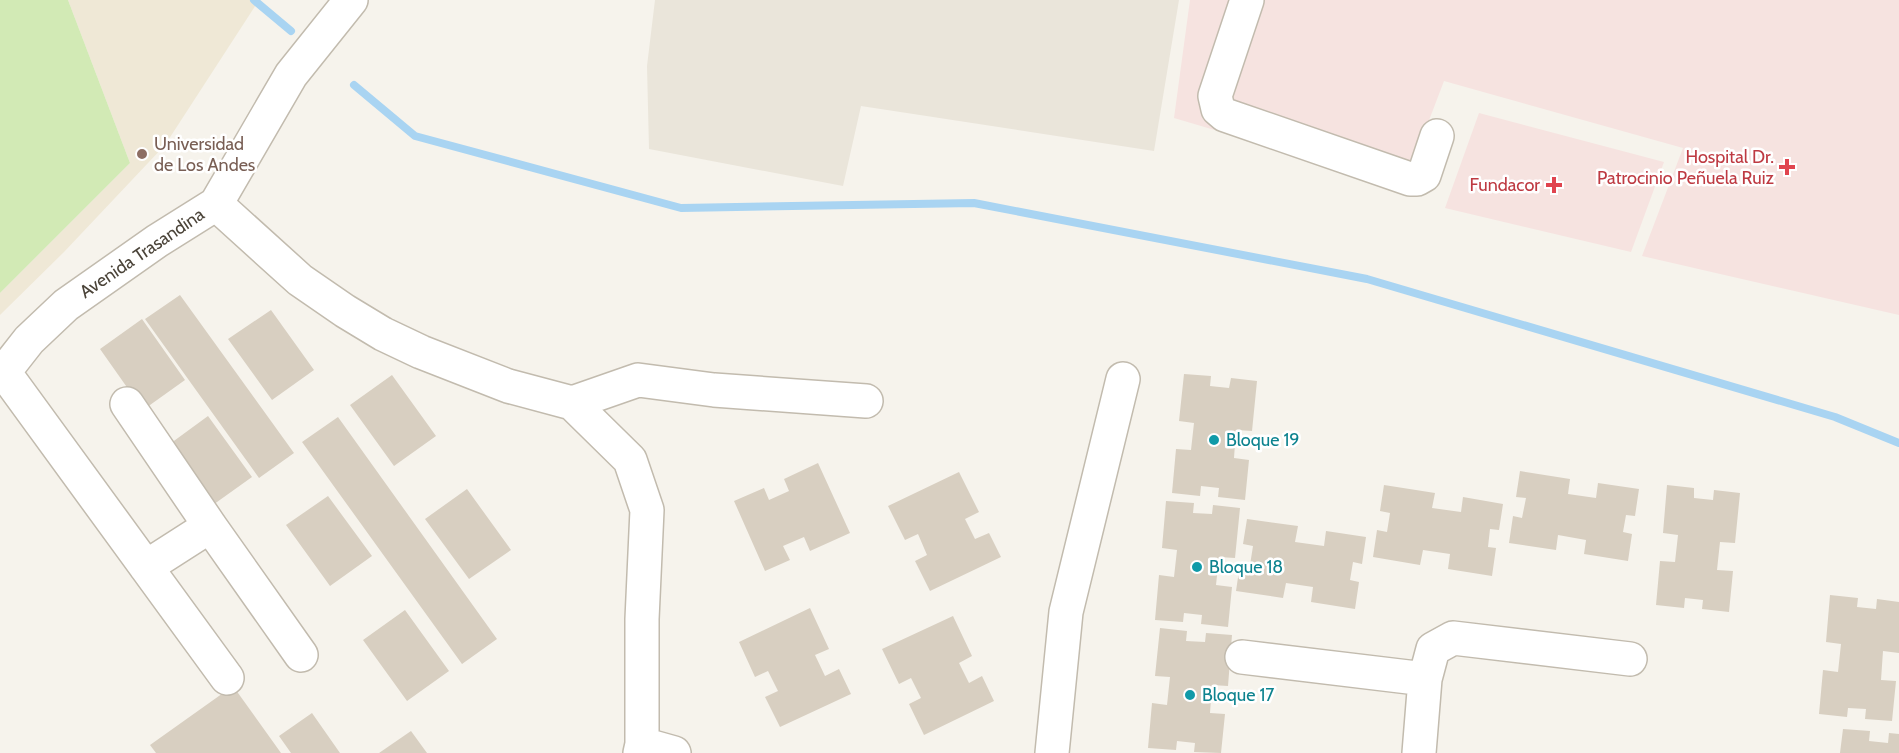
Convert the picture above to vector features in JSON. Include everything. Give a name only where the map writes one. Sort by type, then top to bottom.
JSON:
[{"type":"street","name":"Avenida Trasandina","points":[[2,375],[29,340],[66,305],[157,241],[216,204],[291,75],[351,0]]},
{"type":"street","points":[[1247,0],[1215,96],[1218,109],[1225,115],[1410,179],[1417,179],[1424,175],[1437,136]]},
{"type":"street","points":[[216,204],[300,280],[383,334],[421,352],[508,386],[573,403],[630,460],[647,510],[642,619],[641,748],[674,753]]},
{"type":"street","points":[[2,375],[227,678]]},
{"type":"street","points":[[1052,753],[1066,612],[1123,379]]},
{"type":"street","points":[[573,403],[638,380],[714,390],[866,401]]},
{"type":"street","points":[[127,404],[301,655]]},
{"type":"street","points":[[146,567],[210,526]]},
{"type":"street","points":[[1419,753],[1425,679],[1433,649],[1453,638],[1630,659]]},
{"type":"street","points":[[1242,657],[1425,679]]},
{"type":"shaded area","name":"Universidad de Los Andes","points":[[68,0],[259,0],[165,145],[64,252],[0,315],[0,293],[130,163]]},
{"type":"shaded area","points":[[655,0],[1179,0],[1154,151],[861,106],[843,186],[649,149],[647,66]]},
{"type":"shaded area","name":"Hospital Dr. Patrocinio Peñuela Ruiz","points":[[1190,0],[1899,0],[1899,315],[1642,256],[1683,148],[1444,81],[1404,186],[1174,118]]},
{"type":"shaded area","name":"Fundacor","points":[[1479,113],[1664,162],[1631,252],[1445,208]]},
{"type":"green space","points":[[0,0],[68,0],[130,163],[0,293]]},
{"type":"building","points":[[180,295],[294,453],[259,478],[145,319]]},
{"type":"building","points":[[271,310],[314,370],[272,400],[228,339]]},
{"type":"building","points":[[142,319],[185,380],[143,410],[100,349]]},
{"type":"building","name":"Bloque 19","points":[[1184,374],[1211,376],[1210,386],[1229,388],[1231,378],[1257,381],[1252,431],[1236,430],[1234,458],[1249,460],[1245,500],[1218,497],[1219,488],[1201,486],[1200,496],[1172,493],[1176,449],[1191,450],[1194,423],[1179,421]]},
{"type":"building","points":[[392,375],[436,436],[394,466],[350,405]]},
{"type":"building","points":[[208,416],[252,477],[210,507],[167,446]]},
{"type":"building","points":[[338,417],[497,639],[462,664],[302,442]]},
{"type":"building","points":[[818,463],[850,533],[810,551],[804,537],[783,546],[790,560],[765,571],[734,501],[764,488],[769,500],[789,491],[784,479]]},
{"type":"building","points":[[1520,471],[1570,479],[1568,494],[1596,498],[1598,483],[1639,489],[1635,516],[1626,515],[1623,532],[1632,534],[1628,561],[1584,554],[1586,540],[1558,535],[1556,550],[1509,543],[1513,516],[1522,518],[1526,498],[1516,497]]},
{"type":"building","points":[[959,472],[979,512],[965,519],[975,539],[989,533],[1001,557],[930,591],[915,561],[927,555],[918,534],[905,540],[888,506]]},
{"type":"building","points":[[1384,485],[1435,493],[1432,508],[1461,512],[1463,497],[1503,504],[1499,530],[1490,529],[1488,547],[1496,548],[1492,576],[1448,569],[1450,554],[1423,550],[1420,565],[1373,557],[1377,530],[1387,532],[1390,513],[1380,511]]},
{"type":"building","points":[[1667,485],[1694,488],[1694,498],[1713,500],[1714,490],[1740,493],[1735,543],[1720,542],[1717,570],[1733,571],[1729,612],[1702,609],[1703,600],[1685,598],[1684,608],[1656,605],[1660,561],[1675,562],[1678,535],[1663,533]]},
{"type":"building","points":[[467,489],[511,550],[469,579],[425,519]]},
{"type":"building","points":[[328,496],[372,556],[330,586],[286,525]]},
{"type":"building","name":"Bloque 18","points":[[1166,501],[1194,503],[1193,513],[1212,514],[1213,505],[1240,508],[1235,558],[1219,557],[1216,585],[1232,587],[1228,627],[1201,624],[1202,615],[1184,613],[1183,622],[1155,620],[1159,575],[1174,577],[1177,550],[1162,548]]},
{"type":"building","points":[[1247,519],[1298,526],[1295,542],[1324,546],[1326,531],[1366,537],[1362,564],[1353,562],[1350,580],[1359,582],[1355,609],[1311,602],[1313,587],[1286,583],[1283,598],[1236,591],[1240,564],[1250,565],[1253,546],[1243,544]]},
{"type":"building","points":[[1830,595],[1858,598],[1857,607],[1876,609],[1877,599],[1899,602],[1899,653],[1883,651],[1881,680],[1896,681],[1892,721],[1865,719],[1866,709],[1848,708],[1847,717],[1819,714],[1823,670],[1838,672],[1841,644],[1826,642]]},
{"type":"building","points":[[810,608],[829,649],[815,655],[825,676],[839,669],[851,694],[780,727],[765,697],[778,691],[768,671],[755,677],[739,642]]},
{"type":"building","points":[[405,610],[449,671],[407,701],[363,640]]},
{"type":"building","points":[[953,616],[972,656],[959,663],[969,683],[982,676],[994,701],[924,735],[909,704],[921,698],[911,678],[899,684],[882,649]]},
{"type":"building","name":"Bloque 17","points":[[1160,628],[1187,631],[1186,641],[1205,642],[1206,633],[1232,635],[1228,686],[1212,685],[1210,713],[1225,714],[1221,753],[1194,752],[1195,743],[1177,741],[1176,750],[1148,748],[1152,703],[1167,705],[1170,677],[1155,676]]},
{"type":"building","points":[[233,686],[281,753],[156,753],[150,745]]},
{"type":"building","points":[[312,713],[340,753],[291,753],[279,736]]},
{"type":"building","points":[[1843,729],[1870,731],[1869,741],[1888,743],[1889,733],[1899,734],[1899,753],[1840,753]]},
{"type":"building","points":[[411,731],[427,753],[379,753]]},
{"type":"waterway","points":[[254,0],[291,31]]},
{"type":"waterway","points":[[354,85],[415,136],[681,208],[974,203],[1367,279],[1835,417],[1899,443]]},
{"type":"place","name":"Universidad de Los Andes","points":[[142,154]]},
{"type":"place","name":"Hospital Dr. Patrocinio Peñuela Ruiz","points":[[1787,167]]},
{"type":"place","name":"Fundacor","points":[[1554,185]]},
{"type":"place","name":"Bloque 19","points":[[1214,440]]},
{"type":"place","name":"Bloque 18","points":[[1197,567]]},
{"type":"place","name":"Bloque 17","points":[[1190,695]]}]
